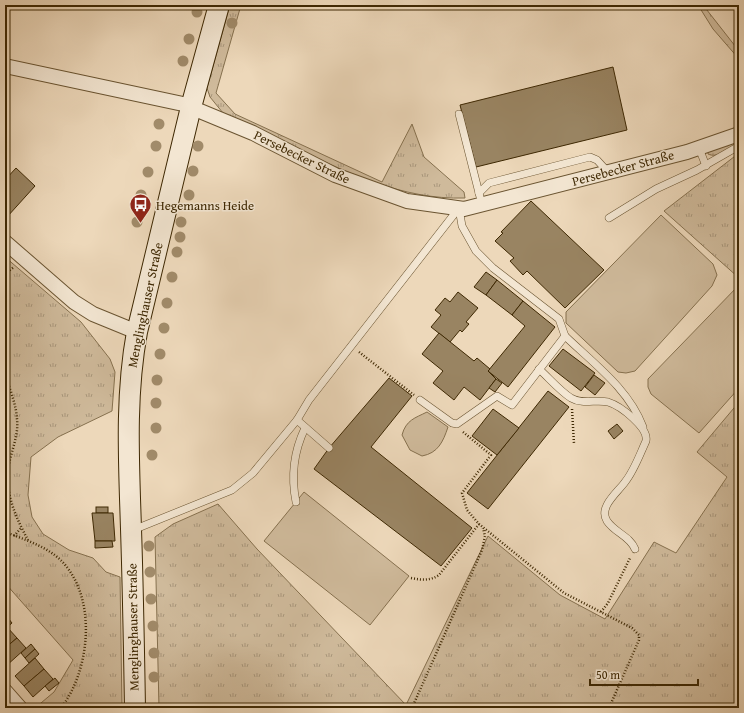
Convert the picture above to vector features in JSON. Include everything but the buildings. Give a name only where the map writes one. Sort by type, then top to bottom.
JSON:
[{"type":"street","name":"Menglinghauser Straße","points":[[136,708],[129,393],[136,332],[191,107],[219,5]]},
{"type":"street","name":"Persebecker Straße","points":[[5,66],[191,107],[253,133],[335,175],[407,201],[464,209],[480,199],[608,172],[699,148],[739,134]]},
{"type":"street","points":[[5,242],[74,302],[93,314],[136,332]]},
{"type":"street","points":[[5,691],[20,708]]},
{"type":"lane","points":[[459,114],[480,199]]},
{"type":"lane","points":[[609,218],[656,189],[706,166],[739,146]]},
{"type":"lane","points":[[699,148],[706,166]]},
{"type":"lane","points":[[480,199],[489,183],[590,157],[597,160],[608,172]]},
{"type":"lane","points":[[459,208],[462,226],[476,251],[492,268],[559,319],[565,336],[624,392],[638,414],[648,436],[626,482],[614,494],[606,510],[606,520],[632,542],[635,549]]},
{"type":"lane","points":[[131,531],[232,490],[253,473],[297,420],[309,400],[459,208]]},
{"type":"lane","points":[[420,400],[452,423],[457,424],[497,396],[512,405],[565,336]]},
{"type":"lane","points":[[539,369],[572,398],[582,402],[607,402],[619,407],[644,428]]},
{"type":"lane","points":[[297,420],[329,448]]},
{"type":"lane","points":[[296,502],[293,489],[295,464],[300,440],[305,428]]},
{"type":"path","points":[[351,346],[420,400]]},
{"type":"path","points":[[5,375],[18,420],[15,444],[8,471],[10,492],[17,520],[28,541]]},
{"type":"path","points":[[572,398],[574,444]]},
{"type":"path","points":[[457,424],[463,432],[491,455],[462,493],[467,510],[479,524],[564,593],[632,628],[639,635],[639,640],[609,708]]},
{"type":"path","points":[[411,578],[423,580],[433,579],[439,575],[479,524]]},
{"type":"path","points":[[412,708],[482,550],[485,536],[483,527]]},
{"type":"path","points":[[14,536],[21,528]]},
{"type":"path","points":[[5,532],[28,541],[49,552],[67,567],[78,590],[85,613],[86,633],[83,660],[78,676],[61,708]]},
{"type":"path","points":[[601,612],[608,603],[635,549]]},
{"type":"green space","points":[[230,5],[241,5],[216,93],[235,114],[382,182],[412,124],[424,157],[464,192],[465,198],[419,194],[375,182],[333,165],[223,113],[210,97],[207,88]]},
{"type":"green space","points":[[698,5],[703,5],[739,51],[739,59],[713,29]]},
{"type":"green space","points":[[739,140],[739,142],[720,154],[708,154],[708,151]]},
{"type":"green space","points":[[739,153],[739,278],[664,211]]},
{"type":"green space","points":[[661,215],[713,264],[717,275],[712,286],[635,371],[626,373],[618,372],[566,323],[566,312]]},
{"type":"green space","points":[[5,257],[81,322],[110,359],[115,372],[112,411],[58,437],[31,457],[28,495],[32,517],[43,534],[69,550],[93,558],[106,572],[120,577],[122,708],[35,708],[54,692],[73,660],[5,583]]},
{"type":"green space","points":[[739,285],[739,388],[699,433],[651,394],[648,387],[648,379]]},
{"type":"green space","points":[[739,402],[739,708],[159,708],[155,537],[173,524],[218,504],[257,549],[406,705],[488,536],[560,595],[605,619],[654,542],[676,553],[727,477],[697,452]]},
{"type":"green space","points":[[427,412],[448,427],[439,446],[428,455],[422,456],[410,450],[402,435],[409,423]]},
{"type":"green space","points":[[304,492],[409,576],[370,625],[264,541]]},
{"type":"place","name":"Hegemanns Heide","points":[[140,224]]}]
